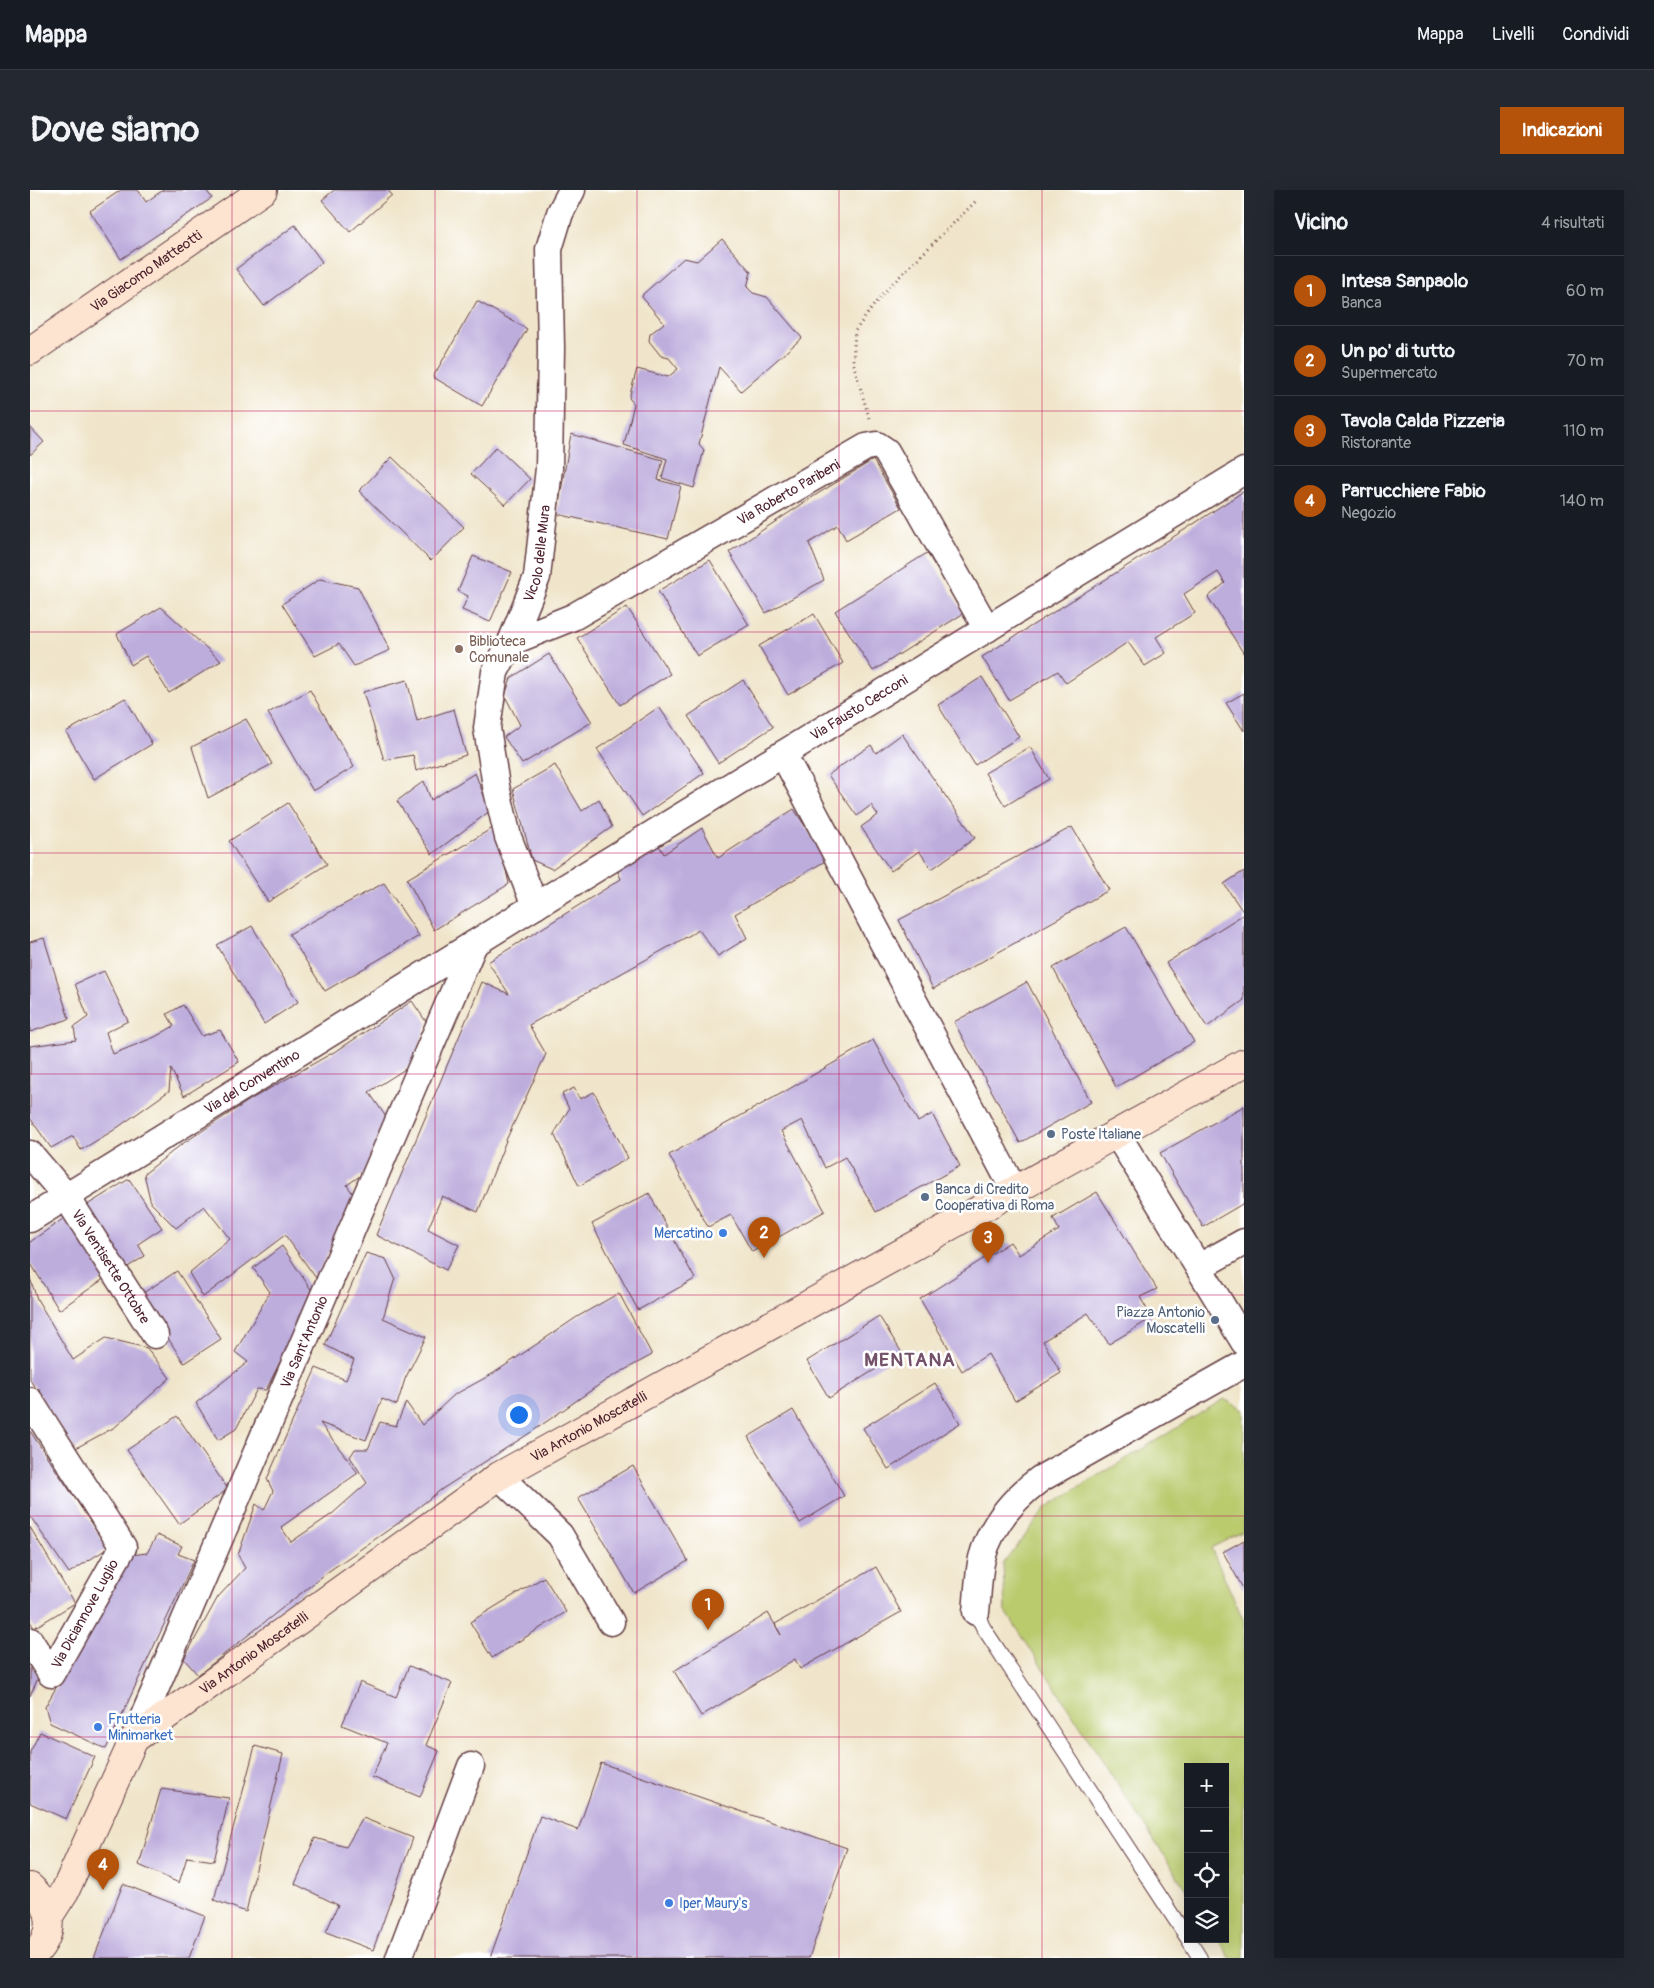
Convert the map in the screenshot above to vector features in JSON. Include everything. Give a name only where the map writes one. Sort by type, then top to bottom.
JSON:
[{"type":"street","name":"Via Giacomo Matteotti","points":[[30,351],[263,190]]},
{"type":"street","name":"Vicolo delle Mura","points":[[535,906],[508,837],[496,786],[487,728],[495,672],[511,642],[537,576],[549,468],[551,348],[549,249],[560,213],[572,190]]},
{"type":"street","name":"Via Roberto Paribeni","points":[[511,642],[573,617],[866,447],[877,445]]},
{"type":"street","points":[[877,445],[886,452],[987,629]]},
{"type":"street","name":"Via Fausto Cecconi","points":[[474,944],[1244,471]]},
{"type":"street","points":[[783,754],[1014,1190]]},
{"type":"street","name":"Via del Conventino","points":[[30,1219],[474,944]]},
{"type":"street","name":"Via Sant'Antonio","points":[[134,1739],[474,944]]},
{"type":"street","name":"Via Antonio Moscatelli","points":[[49,1916],[65,1891],[134,1739],[499,1476],[1244,1063]]},
{"type":"street","points":[[1117,1134],[1244,1342]]},
{"type":"street","name":"Via Ventisette Ottobre","points":[[30,1154],[66,1196],[155,1336]]},
{"type":"street","points":[[1199,1267],[1244,1242]]},
{"type":"street","points":[[976,1612],[982,1558],[991,1535],[1006,1510],[1023,1492],[1040,1479],[1244,1364]]},
{"type":"street","name":"Via Diciannove Luglio","points":[[30,1401],[123,1547],[51,1674],[30,1641]]},
{"type":"street","points":[[499,1476],[560,1535],[611,1622]]},
{"type":"street","points":[[398,1958],[471,1766]]},
{"type":"street","points":[[30,1887],[42,1899],[49,1916],[47,1936],[39,1950],[30,1958]]},
{"type":"lane","points":[[976,1612],[983,1627],[1184,1933]]},
{"type":"lane","points":[[1191,1943],[1200,1958]]},
{"type":"path","points":[[877,445],[852,362],[855,331],[882,294],[977,200]]},
{"type":"green space","points":[[1224,1399],[1244,1410],[1244,1531],[1211,1548],[1244,1621],[1244,1958],[1230,1958],[1221,1943],[1229,1943],[1229,1763],[1184,1763],[1184,1887],[1005,1610],[1003,1564],[1047,1507]]},
{"type":"building","points":[[121,190],[138,190],[146,202],[163,190],[206,190],[212,198],[121,259],[90,211]]},
{"type":"building","points":[[334,190],[388,190],[392,195],[350,232],[322,200]]},
{"type":"building","points":[[295,225],[322,262],[264,306],[236,269]]},
{"type":"building","points":[[722,239],[751,272],[747,287],[753,293],[767,297],[802,338],[741,391],[719,367],[699,444],[704,450],[694,488],[662,478],[667,459],[624,445],[634,404],[629,398],[637,369],[668,377],[678,369],[669,358],[661,356],[649,341],[650,334],[664,323],[642,297],[643,294],[684,258],[697,261]]},
{"type":"building","points":[[477,301],[527,329],[482,406],[433,377]]},
{"type":"building","points":[[30,427],[44,442],[30,455]]},
{"type":"building","points":[[571,434],[663,460],[658,480],[681,486],[668,539],[557,514]]},
{"type":"building","points":[[496,447],[530,479],[505,505],[471,474]]},
{"type":"building","points":[[392,457],[464,527],[431,561],[359,491]]},
{"type":"building","points":[[873,460],[901,508],[846,540],[838,525],[809,543],[824,580],[766,613],[729,552]]},
{"type":"building","points":[[1244,491],[1244,654],[1208,597],[1225,583],[1218,572],[1184,594],[1195,613],[1156,637],[1166,653],[1145,666],[1128,642],[1066,683],[1058,671],[1009,700],[982,657]]},
{"type":"building","points":[[927,553],[964,613],[873,671],[835,611]]},
{"type":"building","points":[[473,556],[512,572],[490,622],[462,610],[468,596],[458,591]]},
{"type":"building","points":[[710,560],[749,625],[697,656],[658,591]]},
{"type":"building","points":[[320,579],[358,587],[390,650],[354,666],[339,644],[315,656],[282,604]]},
{"type":"building","points":[[161,607],[221,661],[169,693],[146,656],[131,665],[117,634]]},
{"type":"building","points":[[627,607],[670,674],[620,705],[577,638]]},
{"type":"building","points":[[814,614],[843,663],[788,695],[759,646]]},
{"type":"building","points":[[549,654],[592,722],[522,764],[504,737],[520,725],[505,696],[511,678]]},
{"type":"building","points":[[982,677],[1019,737],[975,765],[938,705]]},
{"type":"building","points":[[407,680],[417,721],[454,709],[466,755],[416,771],[413,755],[384,760],[363,692]]},
{"type":"building","points":[[743,680],[773,727],[718,763],[688,716]]},
{"type":"building","points":[[310,690],[354,767],[313,791],[268,713]]},
{"type":"building","points":[[1244,693],[1244,731],[1226,703]]},
{"type":"building","points":[[125,698],[152,744],[94,779],[66,732]]},
{"type":"building","points":[[659,707],[704,773],[642,816],[597,749]]},
{"type":"building","points":[[246,719],[272,764],[208,798],[192,747]]},
{"type":"building","points":[[902,734],[975,838],[932,869],[919,851],[891,871],[861,827],[878,815],[871,805],[857,816],[828,775],[871,745],[876,753]]},
{"type":"building","points":[[1030,747],[1049,779],[1005,806],[985,773]]},
{"type":"building","points":[[555,765],[582,811],[599,799],[612,827],[552,869],[532,860],[513,789]]},
{"type":"building","points":[[475,773],[490,811],[432,854],[397,801],[424,781],[431,800]]},
{"type":"building","points":[[288,803],[327,864],[268,902],[229,841]]},
{"type":"building","points":[[794,809],[827,860],[735,914],[747,938],[718,956],[699,930],[529,1025],[546,1054],[507,1138],[478,1212],[442,1196],[428,1229],[459,1245],[446,1270],[376,1235],[482,982],[509,994],[488,962],[621,879],[617,869],[658,844],[664,854],[702,828],[718,858]]},
{"type":"building","points":[[496,826],[509,884],[434,930],[407,879]]},
{"type":"building","points":[[1072,827],[1109,890],[933,989],[899,920]]},
{"type":"building","points":[[1244,871],[1244,913],[1224,884]]},
{"type":"building","points":[[384,883],[419,936],[325,991],[289,934]]},
{"type":"building","points":[[1244,914],[1244,1000],[1207,1027],[1166,963]]},
{"type":"building","points":[[252,926],[298,1002],[264,1024],[217,945]]},
{"type":"building","points":[[1126,927],[1194,1042],[1116,1087],[1053,968]]},
{"type":"building","points":[[44,938],[69,1019],[30,1032],[30,942]]},
{"type":"building","points":[[104,971],[128,1021],[106,1032],[113,1054],[155,1037],[174,1026],[167,1014],[183,1005],[202,1036],[220,1030],[239,1062],[184,1096],[171,1069],[169,1091],[114,1130],[81,1150],[73,1136],[51,1148],[30,1118],[30,1046],[76,1040],[74,1027],[88,1017],[75,984]]},
{"type":"building","points":[[1027,982],[1091,1102],[1020,1143],[954,1022]]},
{"type":"building","points":[[412,1001],[427,1023],[413,1064],[369,1092],[386,1117],[364,1173],[347,1185],[355,1197],[316,1278],[285,1235],[203,1297],[189,1273],[230,1239],[204,1206],[176,1228],[151,1203],[144,1174],[182,1144],[253,1098],[341,1048]]},
{"type":"building","points":[[873,1040],[918,1122],[932,1114],[960,1166],[876,1212],[845,1157],[825,1168],[802,1120],[781,1131],[825,1211],[752,1252],[731,1215],[708,1227],[669,1155],[784,1092]]},
{"type":"building","points":[[574,1088],[580,1099],[594,1092],[628,1158],[579,1186],[554,1134],[569,1109],[562,1094]]},
{"type":"building","points":[[1244,1106],[1244,1203],[1203,1227],[1160,1153]]},
{"type":"building","points":[[129,1179],[162,1228],[138,1244],[145,1256],[123,1270],[84,1207]]},
{"type":"building","points":[[1097,1192],[1157,1289],[1140,1297],[1152,1318],[1109,1344],[1088,1313],[1043,1341],[1061,1373],[1015,1401],[988,1354],[962,1371],[920,1299],[1010,1242],[1019,1255],[1059,1230],[1053,1218]]},
{"type":"building","points":[[649,1193],[695,1279],[638,1310],[592,1224]]},
{"type":"building","points":[[67,1216],[105,1278],[59,1310],[30,1262],[30,1242]]},
{"type":"building","points":[[282,1246],[314,1294],[266,1390],[257,1389],[236,1429],[218,1440],[196,1403],[248,1362],[235,1352],[270,1292],[253,1268]]},
{"type":"building","points":[[366,1253],[386,1259],[395,1278],[383,1318],[426,1337],[405,1379],[397,1405],[382,1399],[366,1440],[320,1423],[358,1473],[281,1527],[291,1542],[332,1514],[367,1483],[350,1457],[355,1449],[368,1449],[380,1422],[396,1426],[406,1402],[422,1425],[454,1395],[494,1373],[577,1317],[619,1293],[652,1355],[606,1380],[533,1431],[442,1489],[397,1524],[329,1571],[198,1675],[184,1659],[218,1597],[245,1568],[238,1555],[256,1504],[264,1510],[273,1491],[267,1479],[316,1368],[346,1380],[354,1360],[325,1345]]},
{"type":"building","points":[[177,1271],[221,1339],[184,1363],[140,1295]]},
{"type":"building","points":[[30,1278],[37,1299],[73,1360],[106,1338],[147,1348],[170,1378],[115,1427],[74,1449],[30,1380]]},
{"type":"building","points":[[879,1316],[902,1353],[829,1398],[807,1361]]},
{"type":"building","points":[[935,1383],[960,1423],[888,1469],[863,1428]]},
{"type":"building","points":[[793,1410],[844,1496],[800,1523],[748,1437]]},
{"type":"building","points":[[177,1416],[228,1489],[179,1524],[127,1450]]},
{"type":"building","points":[[30,1431],[108,1548],[69,1573],[30,1516]]},
{"type":"building","points":[[633,1466],[688,1561],[634,1593],[578,1498]]},
{"type":"building","points":[[30,1527],[75,1603],[34,1628],[30,1621]]},
{"type":"building","points":[[157,1535],[182,1546],[178,1554],[194,1560],[106,1749],[50,1723],[45,1707],[131,1555],[147,1553]]},
{"type":"building","points":[[1244,1540],[1244,1590],[1223,1552]]},
{"type":"building","points":[[876,1567],[901,1612],[800,1669],[795,1659],[701,1716],[674,1671],[768,1613],[781,1635],[775,1624]]},
{"type":"building","points":[[544,1577],[566,1612],[492,1658],[470,1622]]},
{"type":"building","points":[[30,1663],[39,1676],[30,1696]]},
{"type":"building","points":[[409,1666],[452,1683],[426,1745],[439,1751],[420,1797],[372,1777],[387,1743],[342,1725],[360,1682],[396,1697]]},
{"type":"building","points":[[40,1732],[95,1757],[66,1819],[30,1803],[30,1752]]},
{"type":"building","points":[[255,1746],[283,1754],[246,1912],[214,1900]]},
{"type":"building","name":"Iper Maury's","points":[[601,1763],[847,1848],[809,1958],[490,1958],[540,1816],[578,1830]]},
{"type":"building","points":[[161,1789],[229,1798],[214,1861],[187,1857],[179,1883],[139,1865]]},
{"type":"building","points":[[363,1818],[413,1838],[373,1950],[326,1932],[338,1905],[295,1884],[315,1838],[346,1847]]},
{"type":"building","points":[[123,1884],[205,1916],[189,1958],[94,1958]]},
{"type":"place","name":"Biblioteca Comunale","points":[[459,649]]},
{"type":"place","name":"Poste Italiane","points":[[1051,1134]]},
{"type":"place","name":"Banca di Credito Cooperativa di Roma","points":[[925,1197]]},
{"type":"place","name":"Mercatino","points":[[723,1233]]},
{"type":"place","name":"Un po' di tutto","points":[[764,1258]]},
{"type":"place","name":"Tavola Calda Pizzeria","points":[[988,1263]]},
{"type":"place","name":"Piazza Antonio Moscatelli","points":[[1215,1320]]},
{"type":"place","name":"Intesa Sanpaolo","points":[[708,1630]]},
{"type":"place","name":"Frutteria Minimarket","points":[[98,1727]]},
{"type":"place","name":"Parrucchiere Fabio","points":[[103,1890]]},
{"type":"place","name":"Iper Maury's","points":[[669,1903]]},
{"type":"district","name":"MENTANA","points":[[910,1360]]}]
